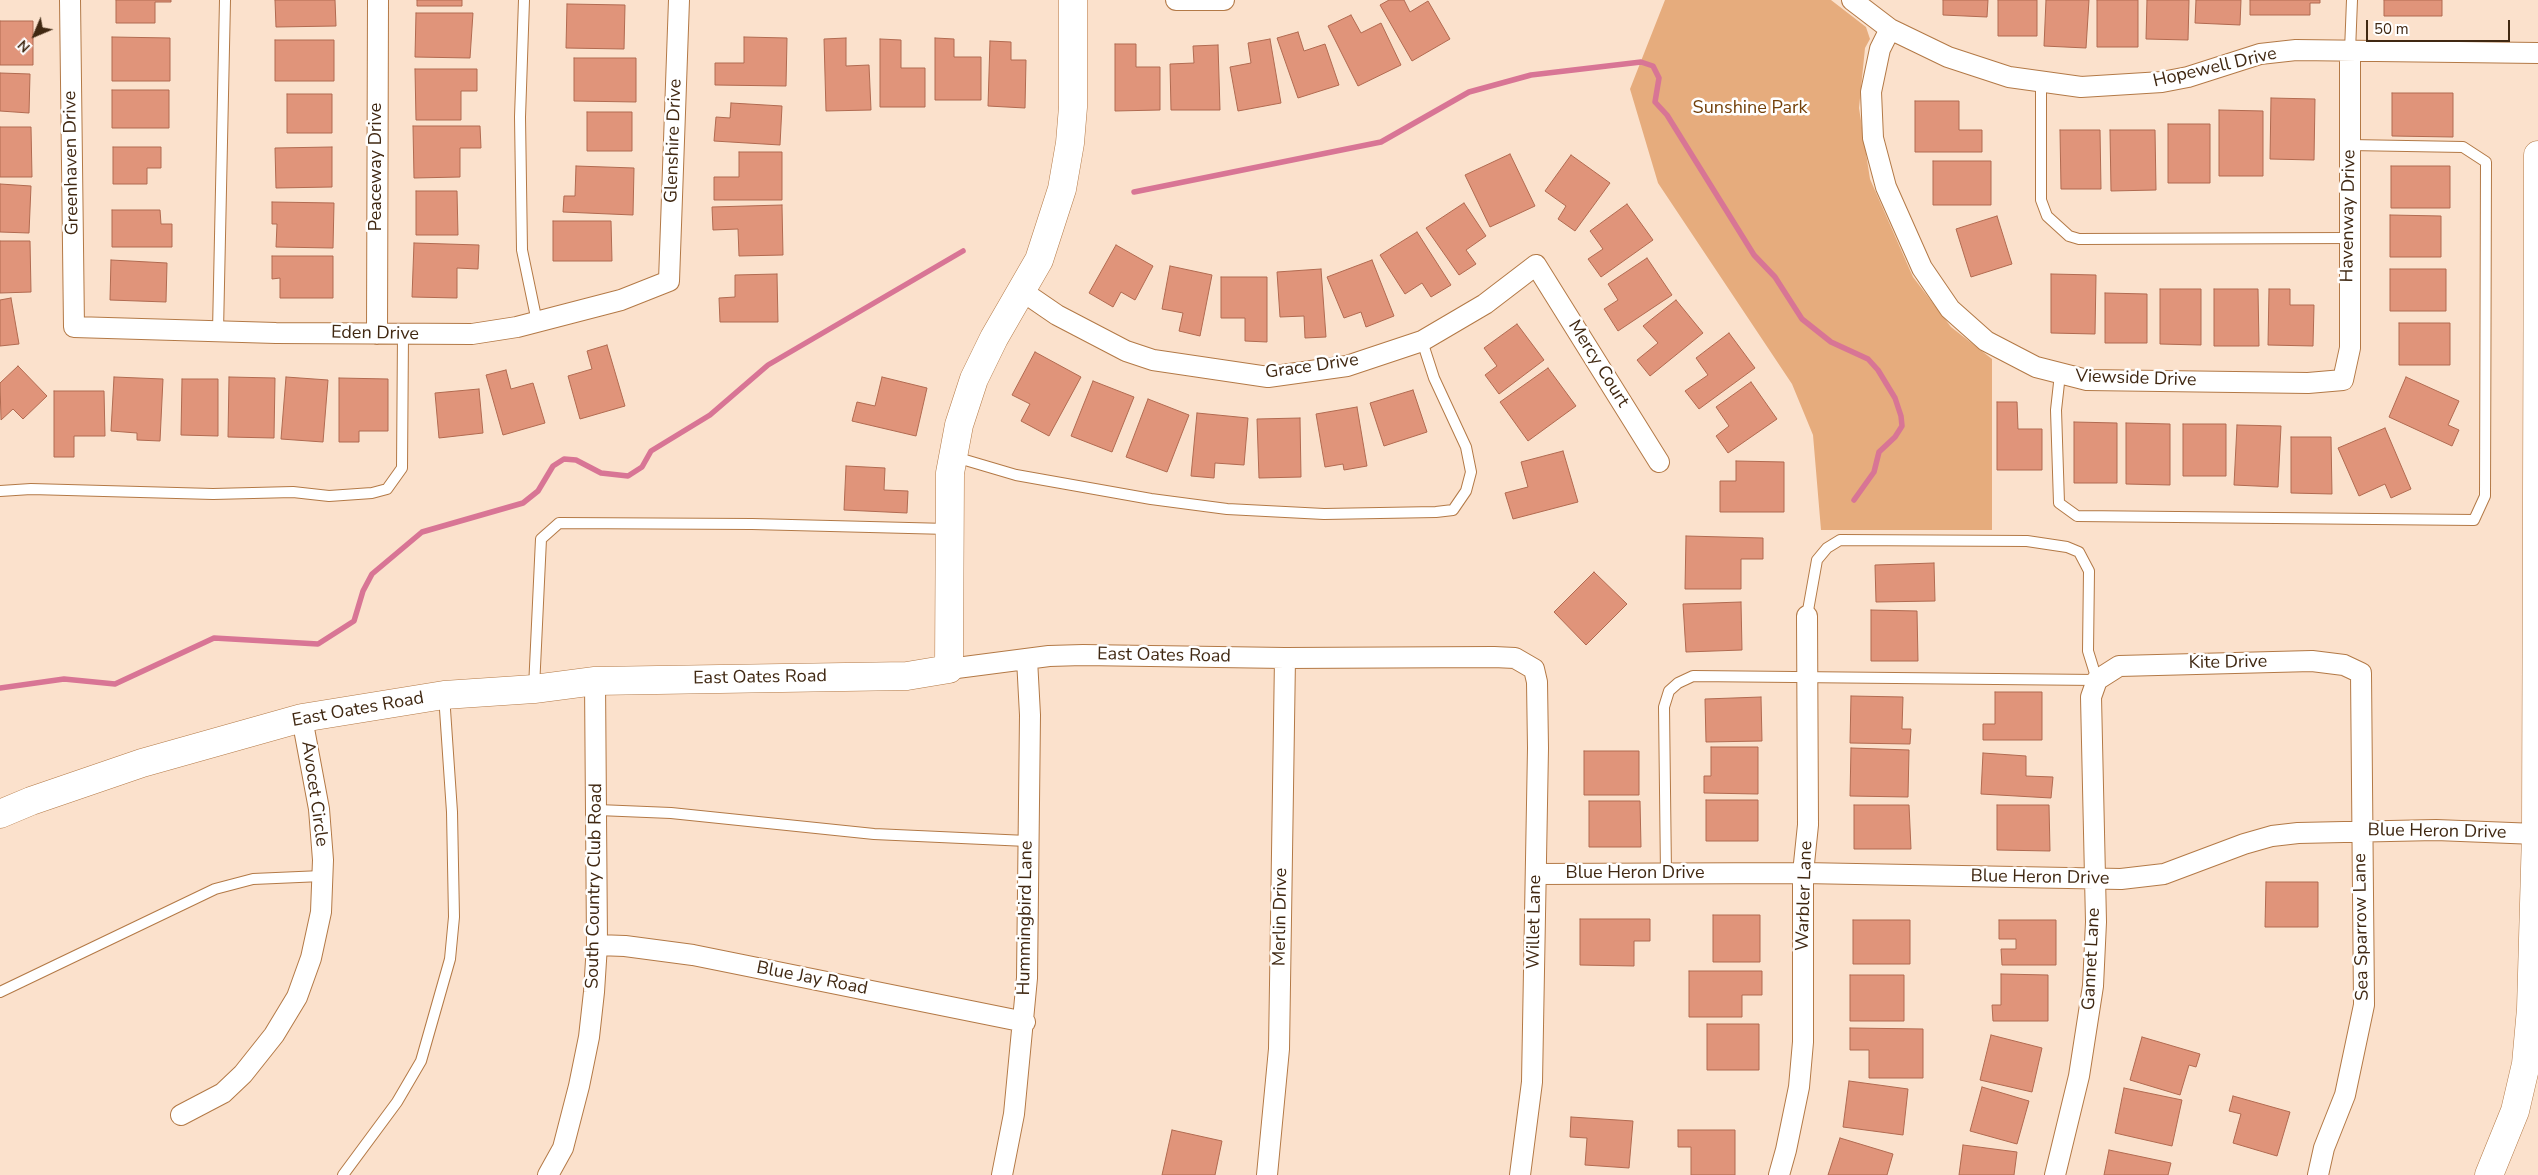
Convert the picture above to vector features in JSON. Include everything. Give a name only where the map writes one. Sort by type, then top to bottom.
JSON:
[{"type":"street","name":"Greenhaven Drive","points":[[70,0],[74,327]]},
{"type":"street","name":"Peaceway Drive","points":[[377,334],[378,0]]},
{"type":"street","name":"Glenshire Drive","points":[[669,281],[679,0]]},
{"type":"street","points":[[949,669],[950,473],[959,425],[974,379],[1039,260],[1062,189],[1070,143],[1073,107],[1073,0]]},
{"type":"street","points":[[1176,0],[1224,0]]},
{"type":"street","name":"Hopewell Drive","points":[[1852,0],[1890,29],[1948,57],[2009,77],[2041,84],[2081,87],[2139,86],[2188,77],[2260,54],[2296,50],[2538,53]]},
{"type":"street","name":"Viewside Drive","points":[[1890,29],[1880,49],[1871,92],[1874,138],[1886,187],[1922,268],[1950,309],[1986,340],[2036,367],[2087,380],[2308,383],[2343,380]]},
{"type":"street","name":"Havenway Drive","points":[[2343,380],[2350,348],[2350,51]]},
{"type":"street","points":[[2489,1175],[2515,1110],[2526,1064],[2531,1010],[2536,834],[2538,155]]},
{"type":"street","name":"Grace Drive","points":[[1022,291],[1057,315],[1126,351],[1154,360],[1268,377],[1347,366],[1422,341],[1484,304],[1536,265]]},
{"type":"street","name":"Mercy Court","points":[[1536,265],[1659,462]]},
{"type":"street","name":"Eden Drive","points":[[74,327],[377,334],[472,334],[536,322],[621,300],[669,281]]},
{"type":"street","name":"Warbler Lane","points":[[1779,1175],[1799,1087],[1803,1042],[1803,874],[1808,825],[1807,616]]},
{"type":"street","name":"East Oates Road","points":[[0,814],[142,763],[302,718],[444,695],[534,690],[595,681],[907,676],[1027,659],[1082,655],[1285,658],[1494,657],[1515,658],[1534,669]]},
{"type":"street","name":"Merlin Drive","points":[[1267,1175],[1279,1049],[1285,658]]},
{"type":"street","name":"Hummingbird Lane","points":[[1002,1175],[1014,1114],[1027,978],[1027,841],[1030,715],[1027,659]]},
{"type":"street","name":"Kite Drive","points":[[2097,680],[2119,666],[2312,660],[2344,665],[2361,673]]},
{"type":"street","name":"Willet Lane","points":[[1520,1175],[1532,1082],[1538,712],[1537,682],[1534,669]]},
{"type":"street","name":"Sea Sparrow Lane","points":[[2318,1175],[2324,1148],[2345,1095],[2364,1005],[2361,673]]},
{"type":"street","name":"Gannet Lane","points":[[2055,1175],[2080,1076],[2093,986],[2095,878],[2091,697],[2097,680]]},
{"type":"street","name":"South Country Club Road","points":[[548,1175],[563,1148],[579,1086],[589,1037],[598,945],[598,810],[595,681]]},
{"type":"street","name":"Avocet Circle","points":[[181,1115],[223,1093],[243,1074],[274,1034],[297,997],[311,958],[321,912],[320,809],[302,718]]},
{"type":"street","name":"Blue Heron Drive","points":[[1536,874],[1803,874],[2095,878],[2121,880],[2164,874],[2244,844],[2272,836],[2361,830],[2536,834]]},
{"type":"street","name":"Blue Jay Road","points":[[598,945],[625,946],[693,955],[1024,1022]]},
{"type":"lane","points":[[218,331],[225,0]]},
{"type":"lane","points":[[524,0],[520,117],[522,250],[536,322]]},
{"type":"lane","points":[[2350,51],[2352,0]]},
{"type":"lane","points":[[2041,84],[2041,200],[2047,216],[2069,236],[2080,239],[2349,238]]},
{"type":"lane","points":[[2060,374],[2056,410],[2059,503],[2077,516],[2474,520],[2485,496],[2486,162],[2463,147],[2350,145]]},
{"type":"lane","points":[[0,491],[30,489],[213,494],[293,492],[329,496],[372,493],[387,489],[402,468],[403,334]]},
{"type":"lane","points":[[954,457],[1016,475],[1151,499],[1227,509],[1324,514],[1453,510],[1466,491],[1471,472],[1466,447],[1434,378],[1422,341]]},
{"type":"lane","points":[[534,690],[542,539],[559,523],[752,524],[950,530]]},
{"type":"lane","points":[[1666,874],[1664,707],[1669,691],[1678,683],[1693,676],[2097,680],[2088,651],[2089,571],[2079,552],[2067,547],[2027,541],[1840,540],[1827,548],[1817,560],[1807,616]]},
{"type":"lane","points":[[343,1175],[397,1102],[421,1061],[450,959],[454,916],[452,812],[444,695]]},
{"type":"lane","points":[[598,810],[671,813],[874,834],[1027,841]]},
{"type":"lane","points":[[0,992],[215,890],[253,879],[322,876]]},
{"type":"green space","name":"Sunshine Park","points":[[1665,0],[1831,0],[1866,27],[1870,39],[1865,48],[1859,108],[1870,179],[1913,277],[1951,327],[1992,359],[1992,530],[1821,530],[1813,435],[1792,384],[1658,183],[1630,89]]},
{"type":"building","points":[[116,0],[171,0],[171,2],[155,2],[155,23],[116,23]]},
{"type":"building","points":[[275,0],[335,0],[336,26],[276,27]]},
{"type":"building","points":[[417,0],[462,0],[462,6],[417,6]]},
{"type":"building","points":[[1389,0],[1404,0],[1410,12],[1428,1],[1450,39],[1412,61],[1380,5]]},
{"type":"building","points":[[1943,0],[1988,0],[1987,17],[1943,15]]},
{"type":"building","points":[[1998,0],[2037,0],[2037,36],[1998,36]]},
{"type":"building","points":[[2046,0],[2089,0],[2086,48],[2044,46]]},
{"type":"building","points":[[2097,0],[2138,0],[2138,47],[2097,47]]},
{"type":"building","points":[[2147,0],[2189,0],[2188,40],[2146,39]]},
{"type":"building","points":[[2196,0],[2241,0],[2240,25],[2195,23]]},
{"type":"building","points":[[2250,0],[2320,0],[2320,3],[2310,3],[2310,15],[2250,15]]},
{"type":"building","points":[[2384,0],[2442,0],[2442,16],[2384,16]]},
{"type":"building","points":[[567,4],[625,5],[624,49],[566,48]]},
{"type":"building","points":[[416,13],[473,13],[470,58],[415,57]]},
{"type":"building","points":[[1351,15],[1361,33],[1381,23],[1401,65],[1358,86],[1328,26]]},
{"type":"building","points":[[0,21],[33,21],[33,65],[0,65]]},
{"type":"building","points":[[1298,32],[1304,51],[1325,44],[1339,85],[1298,98],[1277,38]]},
{"type":"building","points":[[112,37],[170,38],[170,81],[112,81]]},
{"type":"building","points":[[744,37],[787,38],[786,86],[715,85],[715,63],[744,63]]},
{"type":"building","points":[[846,38],[846,66],[869,65],[871,110],[826,111],[824,39]]},
{"type":"building","points":[[935,38],[954,39],[954,57],[981,57],[981,100],[935,100]]},
{"type":"building","points":[[880,39],[901,40],[901,68],[925,68],[925,107],[880,107]]},
{"type":"building","points":[[1270,39],[1281,103],[1238,111],[1230,67],[1251,63],[1248,43]]},
{"type":"building","points":[[275,40],[334,40],[334,81],[275,81]]},
{"type":"building","points":[[990,41],[1011,42],[1011,60],[1026,60],[1025,108],[988,106]]},
{"type":"building","points":[[1115,44],[1136,44],[1136,67],[1160,67],[1160,110],[1115,111]]},
{"type":"building","points":[[1218,45],[1220,110],[1171,110],[1170,64],[1194,63],[1193,46]]},
{"type":"building","points":[[574,58],[636,58],[636,102],[574,101]]},
{"type":"building","points":[[415,69],[477,69],[477,91],[461,91],[461,120],[416,120]]},
{"type":"building","points":[[0,73],[30,74],[29,113],[0,111]]},
{"type":"building","points":[[112,90],[169,90],[169,128],[112,128]]},
{"type":"building","points":[[2392,93],[2453,93],[2453,137],[2392,136]]},
{"type":"building","points":[[287,94],[332,94],[332,133],[287,133]]},
{"type":"building","points":[[2271,98],[2315,99],[2314,160],[2270,159]]},
{"type":"building","points":[[1915,101],[1959,101],[1959,130],[1982,130],[1982,152],[1915,152]]},
{"type":"building","points":[[731,103],[782,106],[780,145],[714,141],[716,117],[730,118]]},
{"type":"building","points":[[2219,110],[2263,111],[2263,176],[2219,176]]},
{"type":"building","points":[[587,112],[632,112],[632,151],[587,151]]},
{"type":"building","points":[[2168,124],[2210,124],[2210,183],[2168,183]]},
{"type":"building","points":[[413,126],[480,126],[481,148],[460,148],[460,177],[414,178]]},
{"type":"building","points":[[0,127],[31,127],[32,177],[0,177]]},
{"type":"building","points":[[2060,130],[2100,130],[2101,189],[2061,189]]},
{"type":"building","points":[[2110,130],[2155,130],[2156,190],[2111,191]]},
{"type":"building","points":[[113,147],[161,147],[161,168],[147,168],[147,184],[113,184]]},
{"type":"building","points":[[332,147],[332,187],[276,188],[275,148]]},
{"type":"building","points":[[739,152],[782,152],[782,200],[714,200],[714,177],[739,177]]},
{"type":"building","points":[[1510,154],[1535,206],[1490,227],[1465,175]]},
{"type":"building","points":[[1571,155],[1610,183],[1575,231],[1558,219],[1566,206],[1545,191]]},
{"type":"building","points":[[1933,161],[1991,161],[1991,205],[1933,205]]},
{"type":"building","points":[[576,166],[634,168],[633,215],[563,212],[564,196],[575,196]]},
{"type":"building","points":[[2391,166],[2450,166],[2450,208],[2391,208]]},
{"type":"building","points":[[0,184],[31,186],[29,233],[0,232]]},
{"type":"building","points":[[416,191],[457,191],[458,235],[416,235]]},
{"type":"building","points":[[272,202],[334,203],[333,248],[276,247],[277,224],[272,224]]},
{"type":"building","points":[[1464,203],[1486,236],[1466,250],[1476,264],[1459,275],[1426,228]]},
{"type":"building","points":[[1627,204],[1653,240],[1601,277],[1588,259],[1603,249],[1590,231]]},
{"type":"building","points":[[782,205],[783,255],[739,256],[738,229],[713,230],[712,207]]},
{"type":"building","points":[[112,210],[160,210],[161,224],[172,224],[172,247],[112,247]]},
{"type":"building","points":[[2390,215],[2441,216],[2441,257],[2390,257]]},
{"type":"building","points":[[1997,216],[2012,264],[1971,277],[1956,229]]},
{"type":"building","points":[[553,221],[611,221],[612,261],[553,261]]},
{"type":"building","points":[[1417,232],[1451,285],[1431,297],[1422,283],[1405,294],[1380,255]]},
{"type":"building","points":[[0,241],[30,241],[31,292],[0,293]]},
{"type":"building","points":[[414,243],[479,245],[478,269],[457,268],[457,298],[412,297]]},
{"type":"building","points":[[1116,245],[1153,266],[1135,300],[1121,292],[1113,307],[1089,293]]},
{"type":"building","points":[[272,256],[333,256],[333,298],[280,298],[280,278],[272,279]]},
{"type":"building","points":[[1647,258],[1672,295],[1618,331],[1604,309],[1618,300],[1608,284]]},
{"type":"building","points":[[111,260],[167,263],[166,302],[110,300]]},
{"type":"building","points":[[1372,260],[1394,316],[1366,327],[1361,312],[1344,318],[1327,277]]},
{"type":"building","points":[[1170,266],[1212,275],[1200,336],[1179,331],[1183,313],[1162,309]]},
{"type":"building","points":[[1321,269],[1326,337],[1305,338],[1304,316],[1280,317],[1277,272]]},
{"type":"building","points":[[2390,269],[2446,269],[2446,311],[2390,311]]},
{"type":"building","points":[[777,274],[778,322],[720,322],[719,298],[735,297],[735,275]]},
{"type":"building","points":[[2051,274],[2096,275],[2095,334],[2051,333]]},
{"type":"building","points":[[1221,277],[1267,277],[1267,342],[1245,341],[1245,318],[1221,318]]},
{"type":"building","points":[[2160,289],[2201,289],[2201,345],[2160,344]]},
{"type":"building","points":[[2214,289],[2258,289],[2259,346],[2214,346]]},
{"type":"building","points":[[2269,289],[2290,289],[2290,305],[2314,305],[2313,346],[2268,345]]},
{"type":"building","points":[[2105,293],[2147,294],[2147,343],[2105,343]]},
{"type":"building","points":[[11,298],[19,344],[0,346],[0,300]]},
{"type":"building","points":[[1676,300],[1703,333],[1650,376],[1637,360],[1658,343],[1643,326]]},
{"type":"building","points":[[2399,323],[2450,323],[2450,365],[2399,365]]},
{"type":"building","points":[[1517,324],[1544,360],[1499,394],[1485,375],[1497,366],[1484,348]]},
{"type":"building","points":[[1729,333],[1755,368],[1699,409],[1685,391],[1708,375],[1696,358]]},
{"type":"building","points":[[607,345],[625,406],[580,419],[568,376],[592,369],[587,351]]},
{"type":"building","points":[[1035,352],[1081,377],[1049,436],[1021,421],[1030,404],[1012,395]]},
{"type":"building","points":[[18,366],[47,396],[23,419],[13,409],[1,420],[0,383]]},
{"type":"building","points":[[1548,368],[1576,406],[1528,441],[1500,402]]},
{"type":"building","points":[[506,370],[511,389],[533,383],[545,423],[503,435],[486,375]]},
{"type":"building","points":[[114,377],[163,379],[160,441],[137,440],[137,433],[111,431]]},
{"type":"building","points":[[229,377],[275,378],[274,438],[228,437]]},
{"type":"building","points":[[286,377],[328,380],[323,442],[281,439]]},
{"type":"building","points":[[882,377],[927,388],[916,436],[852,421],[857,402],[875,406]]},
{"type":"building","points":[[2406,377],[2459,401],[2448,425],[2459,430],[2452,446],[2389,417]]},
{"type":"building","points":[[339,378],[388,379],[388,431],[359,431],[359,442],[339,442]]},
{"type":"building","points":[[182,379],[218,379],[218,436],[181,435]]},
{"type":"building","points":[[1093,381],[1134,397],[1112,452],[1071,436]]},
{"type":"building","points":[[1751,382],[1777,419],[1728,453],[1716,436],[1729,426],[1716,407]]},
{"type":"building","points":[[479,389],[483,433],[439,438],[435,393]]},
{"type":"building","points":[[1413,390],[1427,432],[1384,446],[1370,403]]},
{"type":"building","points":[[54,391],[104,391],[105,436],[74,436],[74,457],[54,457]]},
{"type":"building","points":[[1148,399],[1189,415],[1167,472],[1126,457]]},
{"type":"building","points":[[1997,402],[2017,402],[2018,429],[2042,429],[2042,470],[1997,470]]},
{"type":"building","points":[[1357,407],[1367,466],[1344,470],[1343,464],[1325,467],[1316,414]]},
{"type":"building","points":[[1197,413],[1248,418],[1244,465],[1215,463],[1214,478],[1191,476]]},
{"type":"building","points":[[1300,418],[1301,477],[1259,478],[1257,419]]},
{"type":"building","points":[[2074,422],[2117,423],[2117,483],[2074,483]]},
{"type":"building","points":[[2126,423],[2170,424],[2170,485],[2126,484]]},
{"type":"building","points":[[2183,424],[2226,424],[2226,476],[2183,476]]},
{"type":"building","points":[[2237,425],[2281,426],[2278,487],[2234,485]]},
{"type":"building","points":[[2385,428],[2411,489],[2391,498],[2385,484],[2359,496],[2338,448]]},
{"type":"building","points":[[2291,437],[2331,437],[2332,494],[2291,493]]},
{"type":"building","points":[[1563,451],[1578,502],[1513,519],[1505,493],[1528,487],[1521,462]]},
{"type":"building","points":[[1736,461],[1784,462],[1784,512],[1720,512],[1720,481],[1736,481]]},
{"type":"building","points":[[846,466],[885,468],[884,490],[908,491],[907,513],[844,510]]},
{"type":"building","points":[[1686,536],[1763,538],[1763,559],[1741,559],[1741,589],[1685,589]]},
{"type":"building","points":[[1934,563],[1935,601],[1876,602],[1875,565]]},
{"type":"building","points":[[1594,572],[1627,604],[1586,645],[1554,612]]},
{"type":"building","points":[[1741,602],[1742,650],[1686,652],[1683,604]]},
{"type":"building","points":[[1871,610],[1917,611],[1918,661],[1871,661]]},
{"type":"building","points":[[1995,692],[2042,692],[2042,740],[1983,740],[1983,724],[1995,724]]},
{"type":"building","points":[[1851,696],[1903,697],[1902,729],[1911,729],[1910,744],[1850,743]]},
{"type":"building","points":[[1761,697],[1762,741],[1706,742],[1705,699]]},
{"type":"building","points":[[1711,747],[1758,747],[1758,794],[1704,793],[1704,776],[1711,776]]},
{"type":"building","points":[[1851,748],[1909,750],[1908,797],[1850,796]]},
{"type":"building","points":[[1584,751],[1639,751],[1639,795],[1584,795]]},
{"type":"building","points":[[1983,753],[2026,756],[2026,776],[2053,777],[2051,798],[1981,794]]},
{"type":"building","points":[[1706,800],[1758,800],[1758,841],[1706,841]]},
{"type":"building","points":[[1589,801],[1640,801],[1641,847],[1589,847]]},
{"type":"building","points":[[1854,805],[1909,805],[1911,849],[1854,849]]},
{"type":"building","points":[[1997,805],[2049,805],[2050,851],[1997,850]]},
{"type":"building","points":[[2266,882],[2318,882],[2318,927],[2265,927]]},
{"type":"building","points":[[1713,915],[1760,915],[1760,962],[1713,962]]},
{"type":"building","points":[[1580,919],[1650,919],[1650,941],[1634,941],[1634,966],[1580,965]]},
{"type":"building","points":[[1853,920],[1910,920],[1910,964],[1853,964]]},
{"type":"building","points":[[1999,920],[2056,920],[2056,965],[2002,965],[2001,949],[2016,949],[2016,939],[1999,939]]},
{"type":"building","points":[[1689,971],[1762,971],[1762,995],[1742,995],[1742,1017],[1689,1017]]},
{"type":"building","points":[[2001,974],[2048,975],[2048,1021],[1993,1021],[1992,1005],[2001,1005]]},
{"type":"building","points":[[1850,975],[1904,975],[1904,1021],[1850,1021]]},
{"type":"building","points":[[1707,1024],[1759,1024],[1759,1070],[1707,1070]]},
{"type":"building","points":[[1850,1028],[1923,1029],[1923,1078],[1869,1078],[1869,1050],[1850,1050]]},
{"type":"building","points":[[1991,1035],[2042,1048],[2032,1092],[1980,1080]]},
{"type":"building","points":[[2142,1037],[2200,1054],[2196,1067],[2189,1065],[2180,1095],[2130,1080]]},
{"type":"building","points":[[1849,1081],[1908,1089],[1903,1135],[1843,1127]]},
{"type":"building","points":[[1982,1087],[2029,1101],[2017,1144],[1970,1131]]},
{"type":"building","points":[[2124,1088],[2182,1100],[2172,1146],[2115,1133]]},
{"type":"building","points":[[2233,1096],[2290,1112],[2277,1156],[2233,1143],[2241,1114],[2229,1111]]},
{"type":"building","points":[[1571,1117],[1633,1121],[1629,1168],[1585,1165],[1587,1138],[1570,1137]]},
{"type":"building","points":[[1172,1130],[1222,1141],[1215,1175],[1162,1175]]},
{"type":"building","points":[[1678,1130],[1735,1130],[1735,1175],[1691,1175],[1691,1147],[1678,1147]]},
{"type":"building","points":[[1840,1138],[1893,1154],[1887,1175],[1828,1175]]},
{"type":"building","points":[[1963,1145],[2017,1152],[2014,1175],[1959,1175]]},
{"type":"building","points":[[2109,1150],[2171,1163],[2168,1175],[2104,1175]]},
{"type":"waterway","points":[[1134,192],[1381,142],[1469,92],[1531,75],[1641,62],[1653,66],[1659,78],[1655,102],[1667,115],[1754,255],[1775,277],[1802,319],[1831,342],[1868,359],[1878,370],[1895,398],[1902,426],[1895,437],[1879,452],[1874,472],[1854,500]]},
{"type":"waterway","points":[[0,688],[64,679],[115,684],[214,638],[318,644],[354,621],[363,591],[372,574],[422,532],[523,503],[538,491],[553,466],[564,459],[576,460],[601,473],[628,476],[642,467],[651,451],[710,415],[768,365],[963,251]]}]
